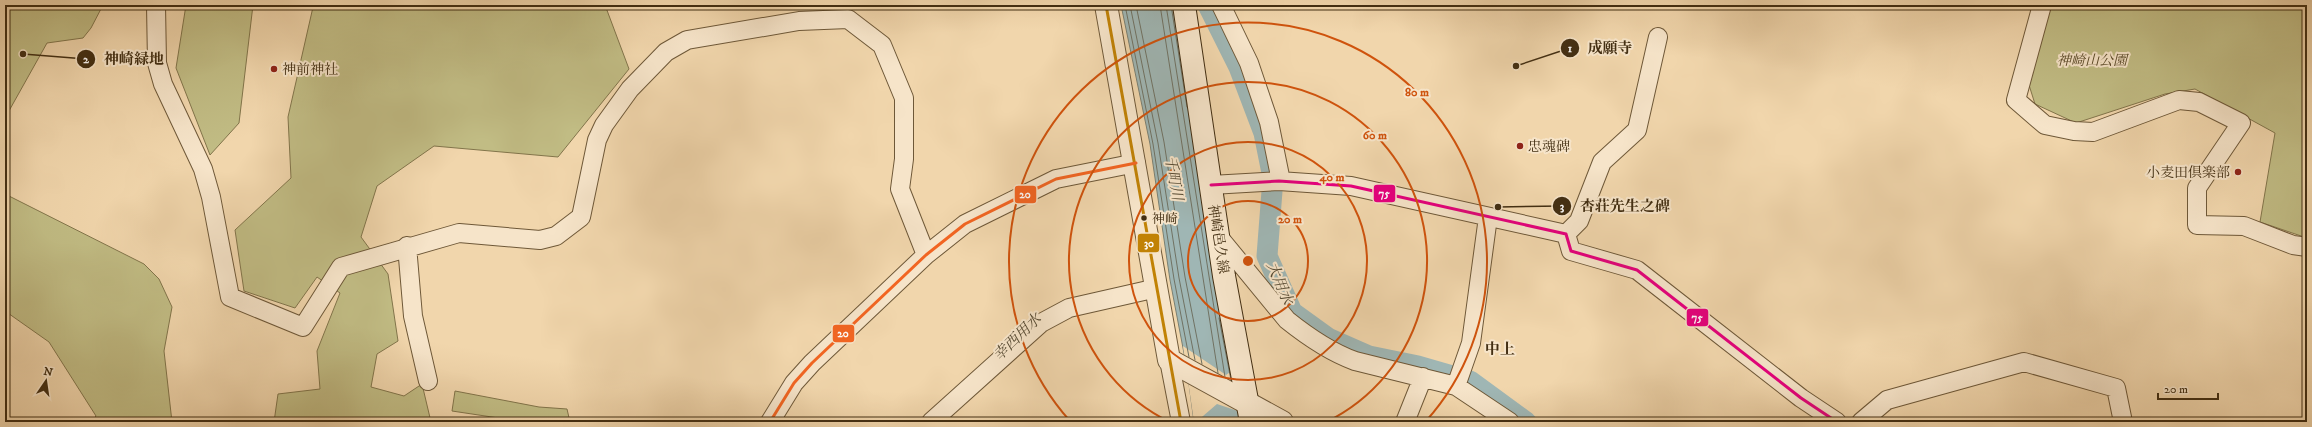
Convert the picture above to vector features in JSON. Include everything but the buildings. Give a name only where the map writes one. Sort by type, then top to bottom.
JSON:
[{"type":"street","points":[[156,5],[157,62],[162,84],[203,169],[211,197],[230,297],[303,327],[341,267],[408,246],[459,233],[540,240],[556,236],[582,217],[597,140],[604,125],[630,88],[666,52],[687,40],[851,12],[882,45],[904,98],[904,159],[900,189],[926,254]]},
{"type":"street","points":[[1106,5],[1136,163],[1157,288],[1178,364],[1181,422]]},
{"type":"street","name":"神崎邑久線","points":[[1184,5],[1242,398],[1251,422]]},
{"type":"street","points":[[1221,5],[1249,63],[1269,122],[1281,181]]},
{"type":"street","points":[[2042,5],[2016,100],[2045,125],[2074,131],[2093,132],[2179,100],[2199,102],[2241,123],[2197,188],[2197,226],[2244,226],[2293,244],[2307,247]]},
{"type":"street","points":[[1566,234],[1579,221],[1602,162],[1637,130],[1658,37]]},
{"type":"street","points":[[770,422],[794,383],[812,363],[926,254],[965,224],[1056,179],[1136,163]]},
{"type":"street","points":[[1211,185],[1281,181],[1351,186],[1566,234]]},
{"type":"street","points":[[1458,379],[1471,343],[1488,217]]},
{"type":"street","points":[[1566,234],[1571,251],[1637,270],[1801,398],[1837,422]]},
{"type":"street","points":[[1218,236],[1287,320],[1300,330],[1342,356],[1355,361],[1423,377],[1458,379],[1510,422]]},
{"type":"street","points":[[408,246],[413,316],[428,381]]},
{"type":"street","points":[[931,422],[1041,323],[1057,313],[1157,288]]},
{"type":"street","points":[[1861,422],[1887,400],[2024,362],[2116,388],[2123,422]]},
{"type":"street","points":[[1178,364],[1242,398],[1282,422]]},
{"type":"street","points":[[1405,422],[1423,377]]},
{"type":"green space","points":[[5,5],[103,5],[91,28],[83,38],[47,43],[5,118]]},
{"type":"green space","points":[[186,5],[253,5],[239,123],[210,155],[176,68]]},
{"type":"green space","points":[[305,5],[605,5],[629,69],[558,157],[434,146],[377,186],[361,237],[388,274],[398,341],[377,354],[371,387],[404,396],[422,384],[431,422],[274,422],[278,394],[320,389],[317,351],[340,293],[317,277],[295,308],[244,291],[235,230],[291,178],[288,117],[313,7]]},
{"type":"green space","name":"神崎山公園","points":[[2049,5],[2307,5],[2307,238],[2260,222],[2275,133],[2195,89],[2165,94],[2076,123],[2035,104],[2029,85]]},
{"type":"green space","points":[[5,194],[144,264],[159,279],[172,307],[164,351],[172,422],[91,422],[96,416],[49,342],[5,311]]},
{"type":"green space","points":[[455,391],[539,407],[567,409],[570,422],[525,422],[452,411]]},
{"type":"water","name":"千町川","points":[[1121,5],[1175,5],[1243,422],[1194,422],[1187,369],[1170,280],[1150,144]]},
{"type":"pier","points":[[1183,346],[1226,375],[1233,370],[1241,412],[1217,404],[1196,422],[1194,422]]},
{"type":"waterway","name":"大用水","points":[[1208,5],[1239,67],[1264,133],[1273,178],[1267,256],[1292,312],[1328,338],[1369,356],[1418,366],[1470,381],[1526,422]]},
{"type":"transit line","name":"30","points":[[1106,5],[1181,422]]},
{"type":"transit line","name":"20","points":[[770,422],[794,383],[812,363],[926,255],[965,224],[1056,179],[1136,163]]},
{"type":"transit line","name":"75","points":[[1211,185],[1279,181],[1351,186],[1566,234],[1571,251],[1637,270],[1801,398],[1837,422]]},
{"type":"place","name":"神崎緑地","points":[[23,54]]},
{"type":"place","name":"成願寺","points":[[1516,66]]},
{"type":"place","name":"神前神社","points":[[274,69]]},
{"type":"place","name":"忠魂碑","points":[[1520,146]]},
{"type":"place","name":"小麦田倶楽部","points":[[2238,172]]},
{"type":"place","name":"杏荘先生之碑","points":[[1498,207]]},
{"type":"place","name":"神崎","points":[[1144,218]]},
{"type":"district","name":"中上","points":[[1500,349]]},
{"type":"water label","name":"幸西用水","points":[[1017,337]]}]
